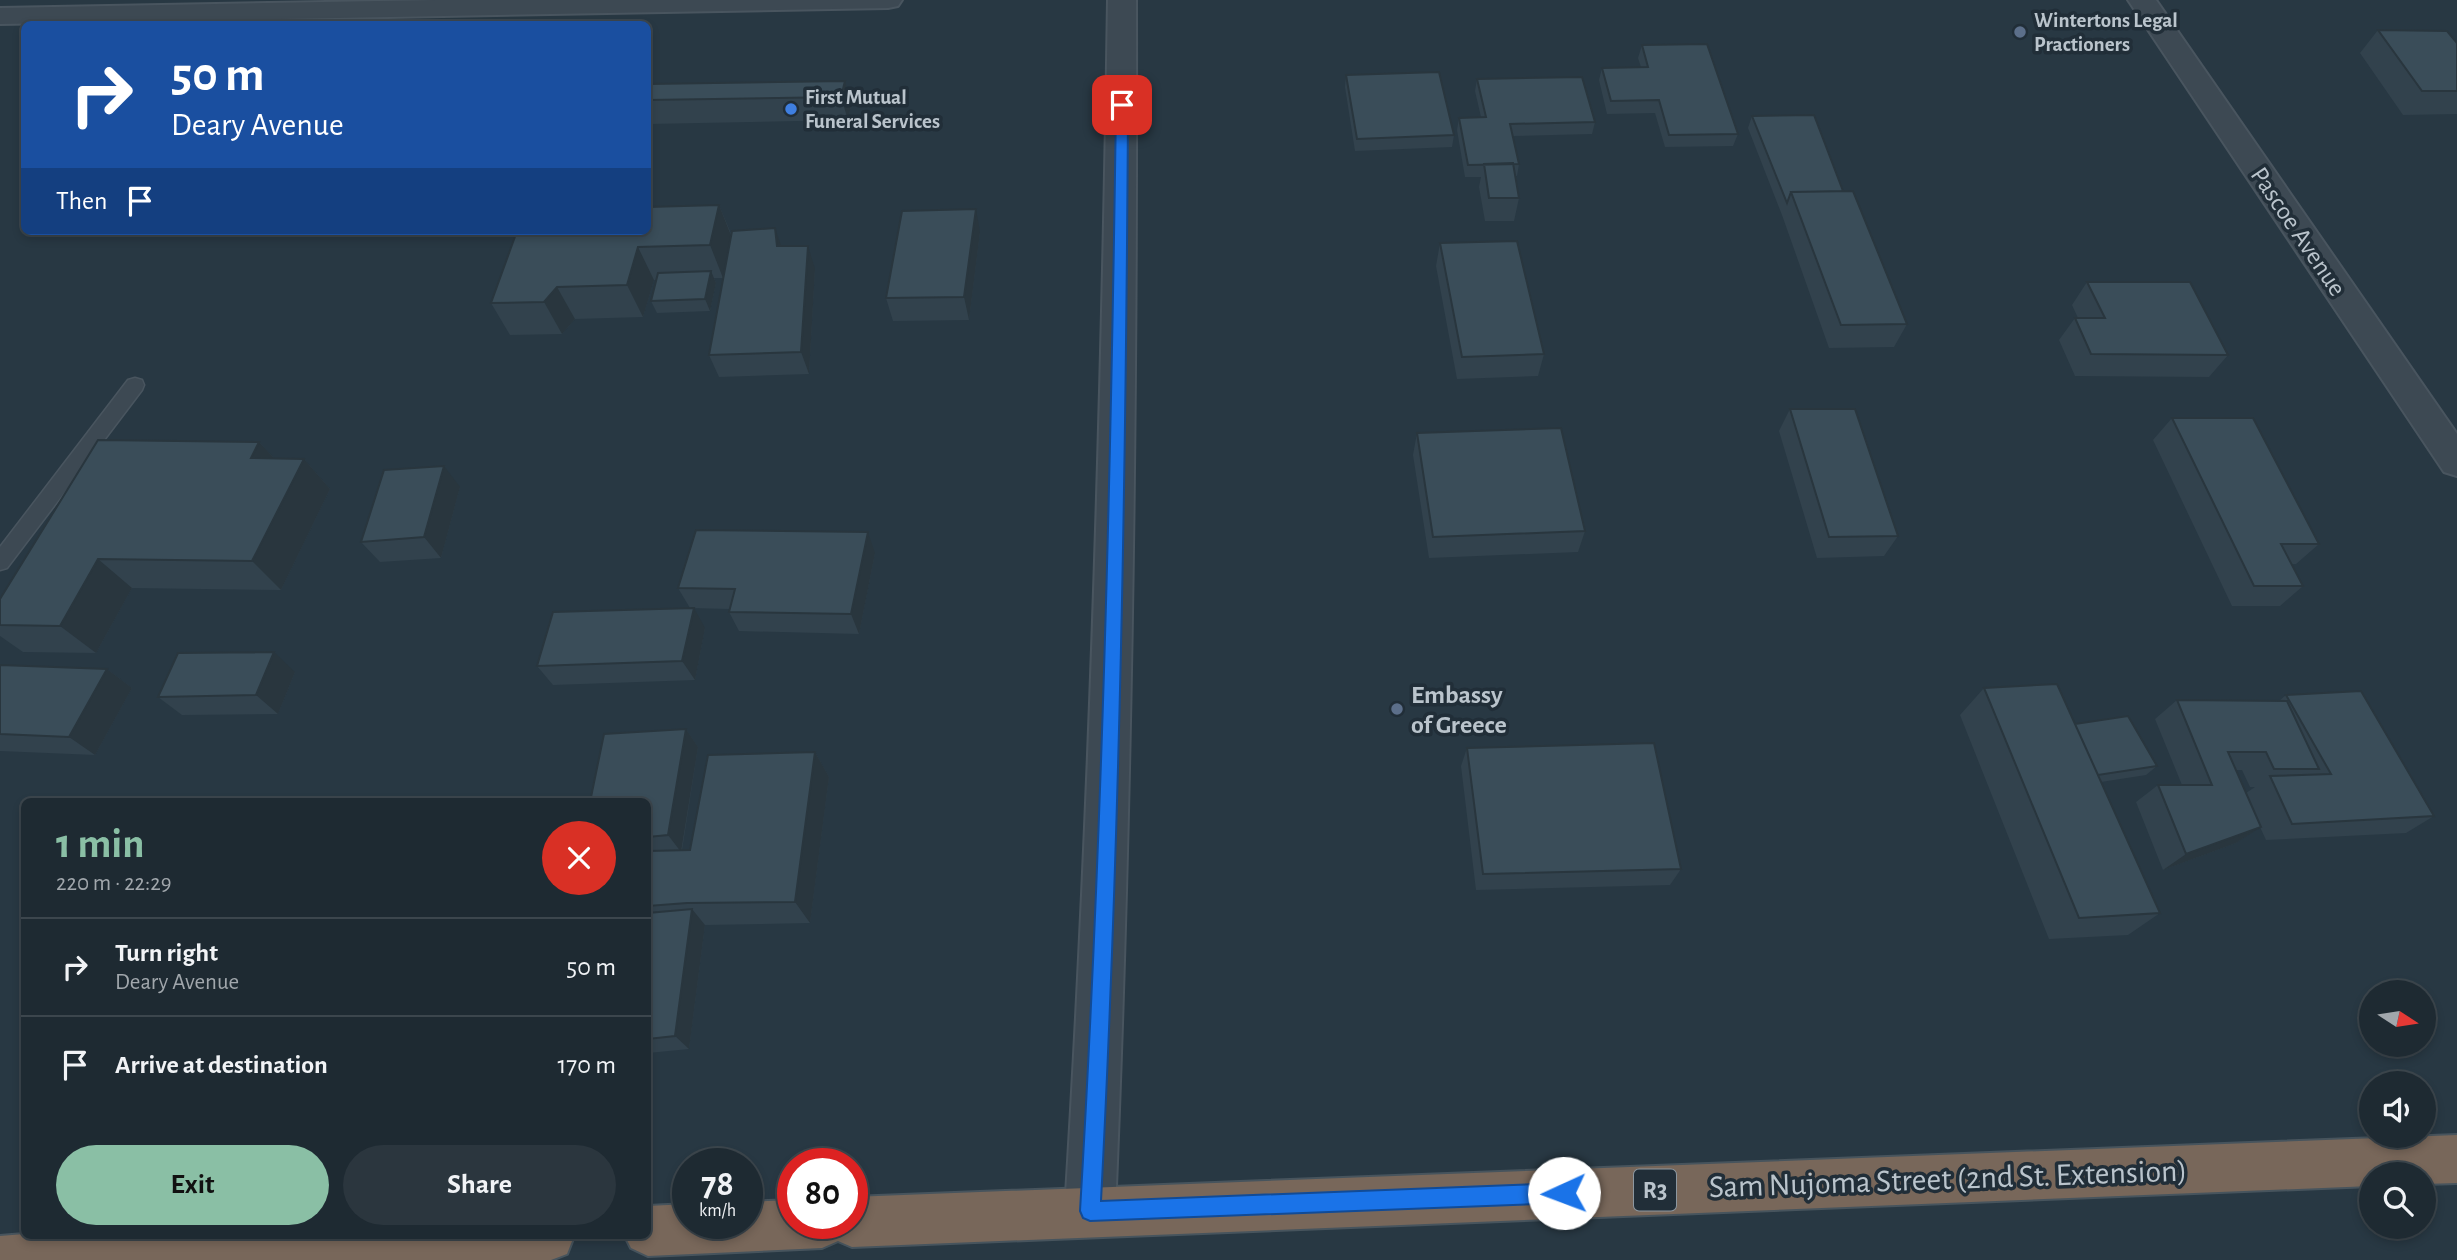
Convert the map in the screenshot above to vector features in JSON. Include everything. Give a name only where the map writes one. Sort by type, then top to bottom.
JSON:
[{"type":"highway","name":"Sam Nujoma Street (2nd St. Extension)","points":[[868,1221],[2457,1159]]},
{"type":"highway","points":[[651,1231],[777,1225]]},
{"type":"highway","points":[[2,1260],[481,1239]]},
{"type":"street","points":[[0,16],[592,2],[888,0]]},
{"type":"street","points":[[1090,1211],[1103,990],[1118,436],[1122,0]]},
{"type":"street","name":"Pascoe Avenue","points":[[2142,0],[2457,462]]},
{"type":"lane","points":[[0,562],[135,385]]},
{"type":"building","points":[[2378,30],[2447,31],[2457,43],[2457,91],[2422,91]]},
{"type":"building","points":[[1707,44],[1738,134],[1669,135],[1659,100],[1611,101],[1602,68],[1648,67],[1642,45]]},
{"type":"building","points":[[1439,72],[1454,135],[1357,139],[1346,75]]},
{"type":"building","points":[[1582,77],[1595,122],[1510,124],[1519,164],[1468,165],[1459,118],[1486,117],[1477,79]]},
{"type":"building","points":[[845,81],[841,97],[651,100],[651,84]]},
{"type":"building","points":[[1814,115],[1843,191],[1791,192],[1787,203],[1752,116]]},
{"type":"building","points":[[1513,163],[1519,198],[1489,198],[1484,164]]},
{"type":"building","points":[[1853,191],[1907,324],[1841,325],[1791,192]]},
{"type":"building","points":[[719,205],[710,245],[638,247],[627,285],[557,287],[544,302],[491,303],[516,235],[651,235],[651,207]]},
{"type":"building","points":[[976,209],[964,297],[886,298],[902,211]]},
{"type":"building","points":[[775,228],[777,246],[808,246],[801,352],[709,355],[732,231]]},
{"type":"building","points":[[1517,241],[1544,354],[1462,357],[1440,243]]},
{"type":"building","points":[[711,271],[705,299],[651,301],[658,273]]},
{"type":"building","points":[[2087,282],[2190,282],[2228,355],[2091,354],[2075,318],[2105,318]]},
{"type":"building","points":[[1790,409],[1855,409],[1898,536],[1829,537]]},
{"type":"building","points":[[2172,418],[2253,418],[2319,544],[2281,544],[2303,586],[2254,586]]},
{"type":"building","points":[[1561,428],[1585,531],[1433,537],[1417,433]]},
{"type":"building","points":[[98,440],[259,442],[251,458],[304,459],[252,561],[98,559],[60,626],[0,625],[0,599]]},
{"type":"building","points":[[444,466],[424,537],[361,542],[384,470]]},
{"type":"building","points":[[696,530],[868,532],[851,614],[729,612],[735,589],[678,588]]},
{"type":"building","points":[[694,608],[682,661],[537,666],[553,612]]},
{"type":"building","points":[[274,652],[256,695],[158,697],[178,653]]},
{"type":"building","points":[[0,665],[107,669],[69,737],[0,734]]},
{"type":"building","points":[[2057,684],[2160,913],[2079,918],[1984,688]]},
{"type":"building","points":[[2361,691],[2434,816],[2292,824],[2270,776],[2331,774],[2286,695]]},
{"type":"building","points":[[2177,700],[2287,701],[2319,769],[2274,769],[2266,752],[2228,752],[2261,827],[2186,854],[2158,785],[2212,785]]},
{"type":"building","points":[[2128,716],[2157,766],[2098,775],[2075,724]]},
{"type":"building","points":[[686,729],[668,835],[651,837],[651,798],[591,798],[604,734]]},
{"type":"building","points":[[1654,743],[1681,869],[1483,874],[1467,748]]},
{"type":"building","points":[[815,752],[795,902],[651,906],[651,851],[690,850],[708,755]]},
{"type":"building","points":[[692,909],[675,1036],[651,1039],[651,913]]},
{"type":"place","name":"Wintertons Legal Practioners","points":[[2020,32]]},
{"type":"place","name":"First Mutual Funeral Services","points":[[791,109]]},
{"type":"place","name":"Embassy of Greece","points":[[1397,709]]},
{"type":"route","points":[[1122,105],[1120,367],[1103,990],[1090,1211],[1564,1193]]}]
